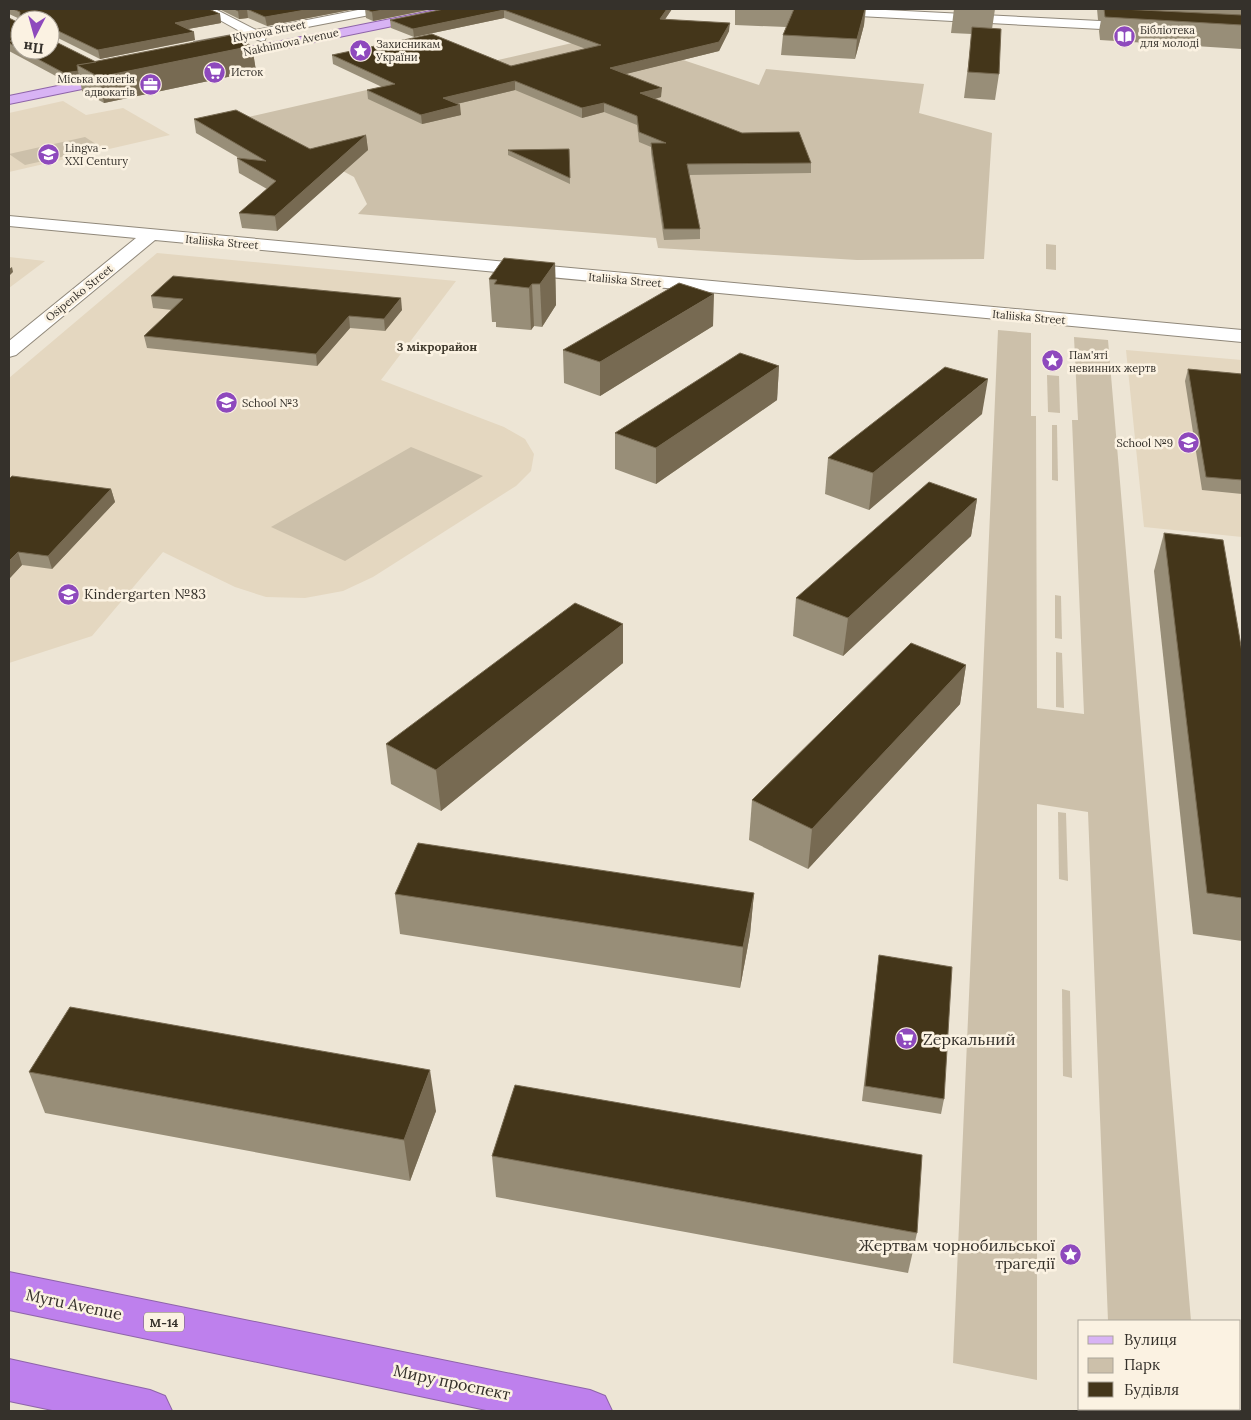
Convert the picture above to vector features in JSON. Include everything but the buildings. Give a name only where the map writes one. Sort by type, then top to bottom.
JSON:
[{"type":"highway","name":"Myru Avenue","points":[[10,1294],[590,1411]]},
{"type":"highway","points":[[9,1380],[150,1411]]},
{"type":"main road","name":"Nakhimova Avenue","points":[[201,61],[456,9]]},
{"type":"main road","points":[[9,100],[128,76]]},
{"type":"street","points":[[206,9],[278,45]]},
{"type":"street","name":"Klynova Street","points":[[186,47],[380,9]]},
{"type":"street","points":[[803,9],[1156,28]]},
{"type":"street","name":"Italiiska Street","points":[[9,221],[1242,336]]},
{"type":"street","name":"Osipenko Street","points":[[9,351],[150,235]]},
{"type":"shaded area","name":"Lingva - XXI Century","points":[[63,101],[86,115],[123,108],[170,135],[9,172],[9,113]]},
{"type":"shaded area","name":"School №3","points":[[157,253],[456,281],[381,380],[504,427],[525,439],[534,454],[531,471],[516,486],[373,577],[343,591],[305,598],[266,597],[235,587],[163,552],[92,636],[9,663],[9,378]]},
{"type":"shaded area","points":[[9,257],[45,261],[9,288]]},
{"type":"shaded area","name":"School №9","points":[[1126,350],[1242,360],[1242,537],[1144,527]]},
{"type":"green space","points":[[607,35],[759,85],[766,69],[924,84],[919,113],[992,133],[984,259],[857,260],[658,248],[656,238],[358,214],[367,204],[354,177],[244,118]]},
{"type":"green space","points":[[85,137],[102,148],[25,165],[9,154]]},
{"type":"green space","points":[[1046,244],[1056,245],[1056,270],[1046,269]]},
{"type":"green space","points":[[998,330],[1031,333],[1031,416],[1036,416],[1037,708],[1084,714],[1072,420],[1078,420],[1074,337],[1108,340],[1191,1320],[1108,1320],[1088,812],[1037,804],[1037,1380],[953,1363]]},
{"type":"green space","points":[[1047,375],[1059,376],[1060,413],[1048,412]]},
{"type":"green space","points":[[1052,425],[1057,425],[1058,481],[1052,480]]},
{"type":"green space","points":[[411,447],[483,476],[345,561],[271,527]]},
{"type":"green space","points":[[1055,595],[1061,596],[1062,639],[1055,638]]},
{"type":"green space","points":[[1056,652],[1062,653],[1064,708],[1056,707]]},
{"type":"green space","points":[[1058,812],[1066,813],[1068,881],[1059,879]]},
{"type":"green space","points":[[1062,989],[1070,991],[1072,1078],[1063,1076]]},
{"type":"place","name":"Бібліотека для молоді","points":[[1124,36]]},
{"type":"place","name":"Захисникам України","points":[[360,50]]},
{"type":"place","name":"Исток","points":[[215,72]]},
{"type":"place","name":"Міська колегія адвокатів","points":[[151,85]]},
{"type":"place","name":"Lingva - XXI Century","points":[[49,154]]},
{"type":"place","name":"Пам'яті невинних жертв","points":[[1053,361]]},
{"type":"place","name":"School №3","points":[[226,403]]},
{"type":"place","name":"School №9","points":[[1189,443]]},
{"type":"place","name":"Kindergarten №83","points":[[68,594]]},
{"type":"place","name":"Zеркальний","points":[[907,1039]]},
{"type":"place","name":"Жертвам чорнобильської трагедії","points":[[1071,1254]]},
{"type":"district","name":"3 мікрорайон","points":[[437,346]]}]
